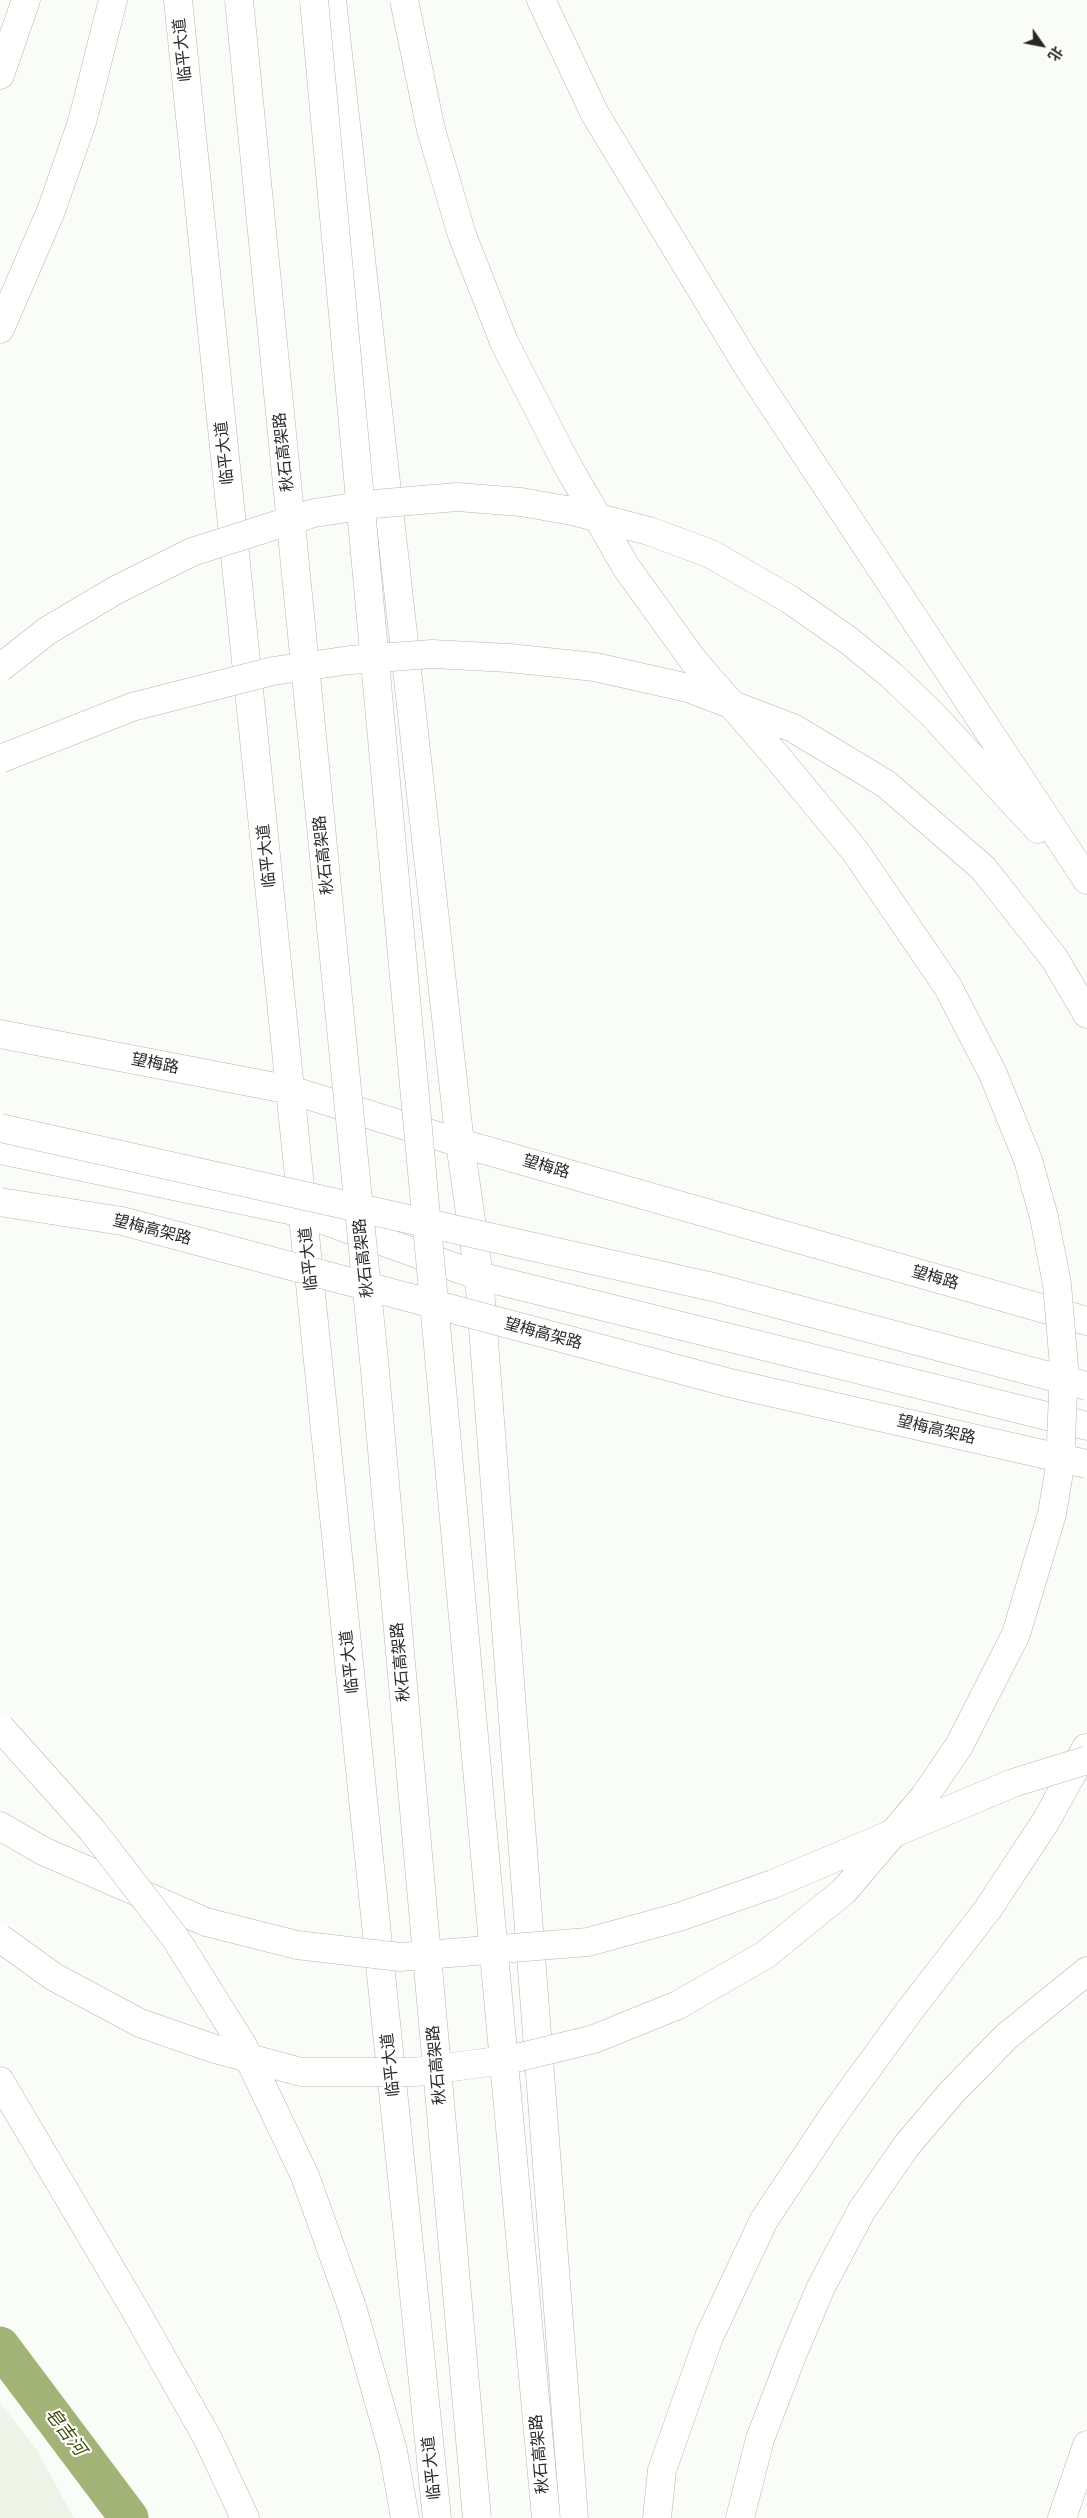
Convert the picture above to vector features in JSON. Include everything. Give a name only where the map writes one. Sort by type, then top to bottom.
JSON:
[{"type":"main road","points":[[0,75],[26,0]]},
{"type":"main road","points":[[0,329],[51,211],[82,122],[113,0]]},
{"type":"main road","name":"临平大道","points":[[178,0],[437,2518]]},
{"type":"main road","name":"秋石高架路","points":[[239,0],[375,1371],[477,2518]]},
{"type":"main road","name":"秋石高架路","points":[[314,0],[546,2518]]},
{"type":"main road","points":[[332,0],[460,1143],[478,1276],[574,2518]]},
{"type":"main road","points":[[0,1938],[54,1977],[140,2023],[215,2050],[301,2072],[415,2072],[512,2059],[603,2036],[678,2005],[765,1955],[844,1891],[924,1797],[959,1746],[1016,1634],[1052,1514],[1060,1466],[1064,1367],[1057,1284],[1044,1217],[1028,1160],[993,1074],[948,987],[855,851],[693,660],[626,567],[566,463],[504,342],[462,235],[431,130],[404,0]]},
{"type":"main road","points":[[540,0],[595,114],[745,362],[1087,880]]},
{"type":"main road","points":[[0,668],[56,626],[116,590],[183,556],[314,513],[374,504],[457,497],[521,502],[572,511],[649,532],[711,554],[789,599],[848,640],[891,675],[931,713],[1087,880]]},
{"type":"main road","points":[[0,759],[132,707],[273,671],[350,660],[432,654],[509,658],[595,667],[688,688],[793,728],[886,784],[983,868],[1054,958],[1087,1014]]},
{"type":"main road","name":"望梅路","points":[[0,1034],[291,1090],[460,1143],[1087,1321]]},
{"type":"main road","points":[[0,1128],[713,1286],[1087,1386]]},
{"type":"main road","points":[[0,1150],[304,1213],[478,1276],[1087,1426]]},
{"type":"main road","name":"望梅高架路","points":[[0,1202],[122,1221],[730,1384],[1087,1464]]},
{"type":"main road","points":[[0,1726],[92,1830],[176,1939],[243,2046],[305,2176],[352,2307],[393,2451],[405,2518]]},
{"type":"main road","points":[[657,2518],[662,2470],[709,2337],[764,2220],[835,2113],[910,2010],[988,1909],[1046,1821],[1087,1747]]},
{"type":"main road","points":[[0,1826],[43,1851],[206,1922],[297,1945],[400,1957],[588,1942],[670,1919],[773,1884],[1013,1783],[1087,1760]]},
{"type":"main road","points":[[740,2518],[760,2439],[793,2353],[821,2287],[862,2210],[907,2145],[952,2092],[1007,2036],[1087,1971]]},
{"type":"main road","points":[[0,2081],[126,2293],[208,2439],[245,2518]]},
{"type":"main road","points":[[1062,2518],[1087,2445]]},
{"type":"shaded area","points":[[0,2403],[35,2447],[74,2518],[0,2518]]},
{"type":"waterway","name":"皂吉河","points":[[0,2346],[129,2518]]}]
